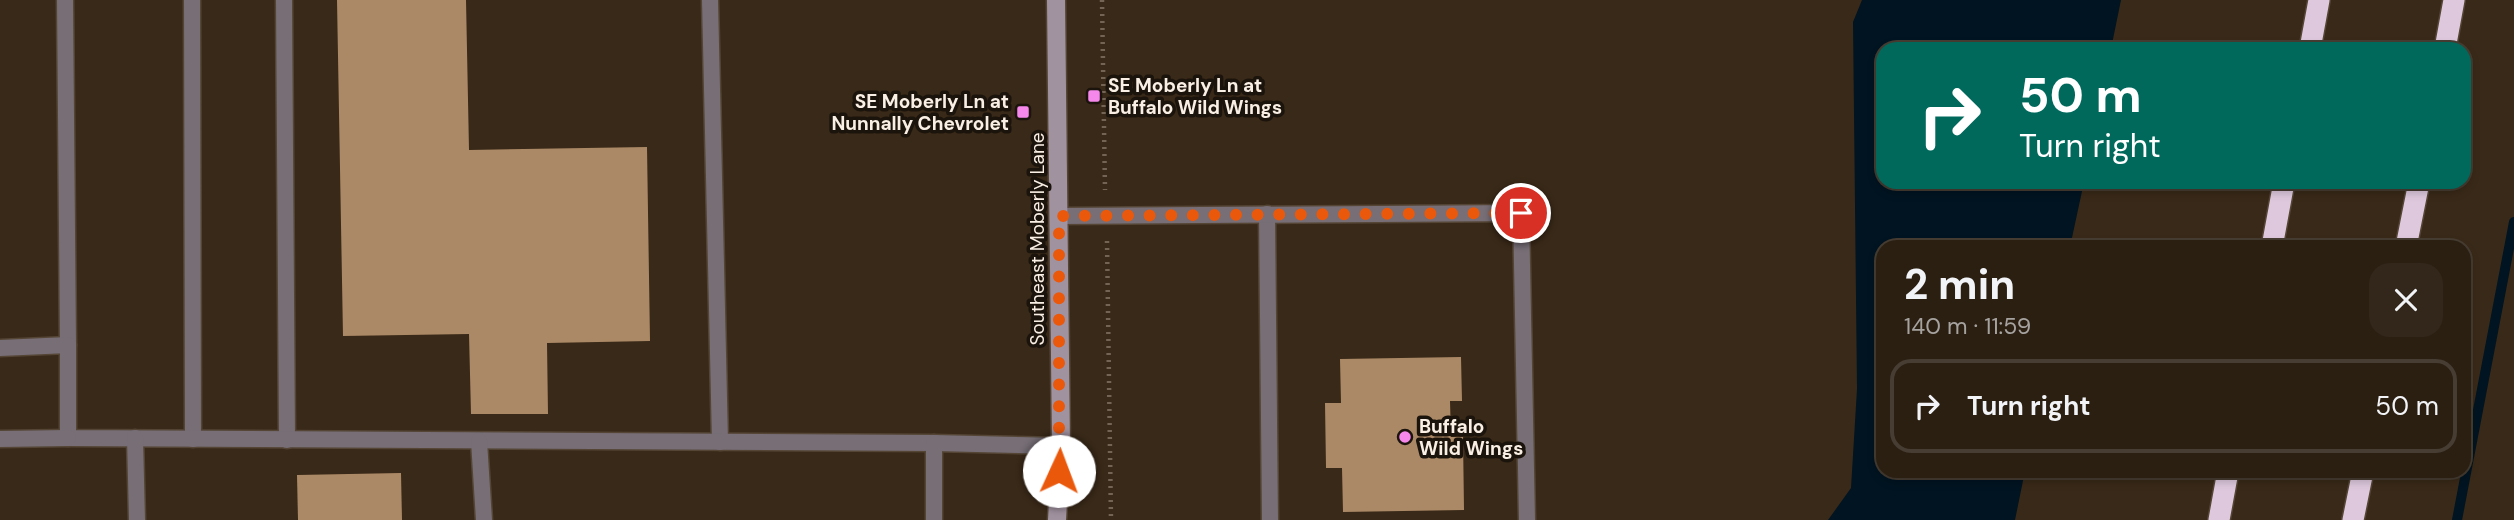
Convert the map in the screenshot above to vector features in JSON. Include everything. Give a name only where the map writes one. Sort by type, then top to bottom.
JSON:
[{"type":"highway","points":[[2311,42],[2319,0]]},
{"type":"highway","points":[[2446,42],[2454,0]]},
{"type":"highway","points":[[2273,240],[2283,189]]},
{"type":"highway","points":[[2407,240],[2418,189]]},
{"type":"highway","points":[[2218,520],[2227,478]]},
{"type":"highway","points":[[2353,520],[2362,478]]},
{"type":"street","name":"Southeast Moberly Lane","points":[[1056,0],[1061,446],[1057,520]]},
{"type":"lane","points":[[65,0],[68,438]]},
{"type":"lane","points":[[192,0],[193,439]]},
{"type":"lane","points":[[284,0],[287,440]]},
{"type":"lane","points":[[709,0],[720,442]]},
{"type":"lane","points":[[1059,216],[1521,213],[1527,520]]},
{"type":"lane","points":[[1267,215],[1270,520]]},
{"type":"lane","points":[[0,348],[68,345]]},
{"type":"lane","points":[[135,438],[137,520]]},
{"type":"lane","points":[[0,439],[934,443],[1061,446]]},
{"type":"lane","points":[[479,441],[484,520]]},
{"type":"lane","points":[[934,443],[934,520]]},
{"type":"path","points":[[1102,0],[1105,184]]},
{"type":"path","points":[[1108,278],[1111,520]]},
{"type":"water","points":[[1862,0],[2121,0],[2112,42],[1876,42],[1876,189],[2082,189],[2072,240],[1876,240],[1876,478],[2024,478],[2015,520],[1828,520],[1851,488],[1857,389],[1853,22]]},
{"type":"building","points":[[337,0],[466,0],[469,150],[647,147],[650,341],[547,343],[548,414],[471,414],[469,334],[343,336]]},
{"type":"building","points":[[1461,357],[1462,401],[1450,401],[1451,437],[1463,437],[1464,510],[1343,512],[1342,468],[1326,468],[1325,403],[1341,403],[1340,359]]},
{"type":"building","points":[[401,473],[402,520],[298,520],[297,475]]},
{"type":"waterway","points":[[2471,447],[2514,222]]},
{"type":"waterway","points":[[2457,520],[2465,478]]},
{"type":"place","name":"SE Moberly Ln at Buffalo Wild Wings","points":[[1094,96]]},
{"type":"place","name":"SE Moberly Ln at Nunnally Chevrolet","points":[[1023,112]]},
{"type":"place","name":"Buffalo Wild Wings","points":[[1405,437]]},
{"type":"route","points":[[1059,471],[1059,216],[1521,213]]}]
